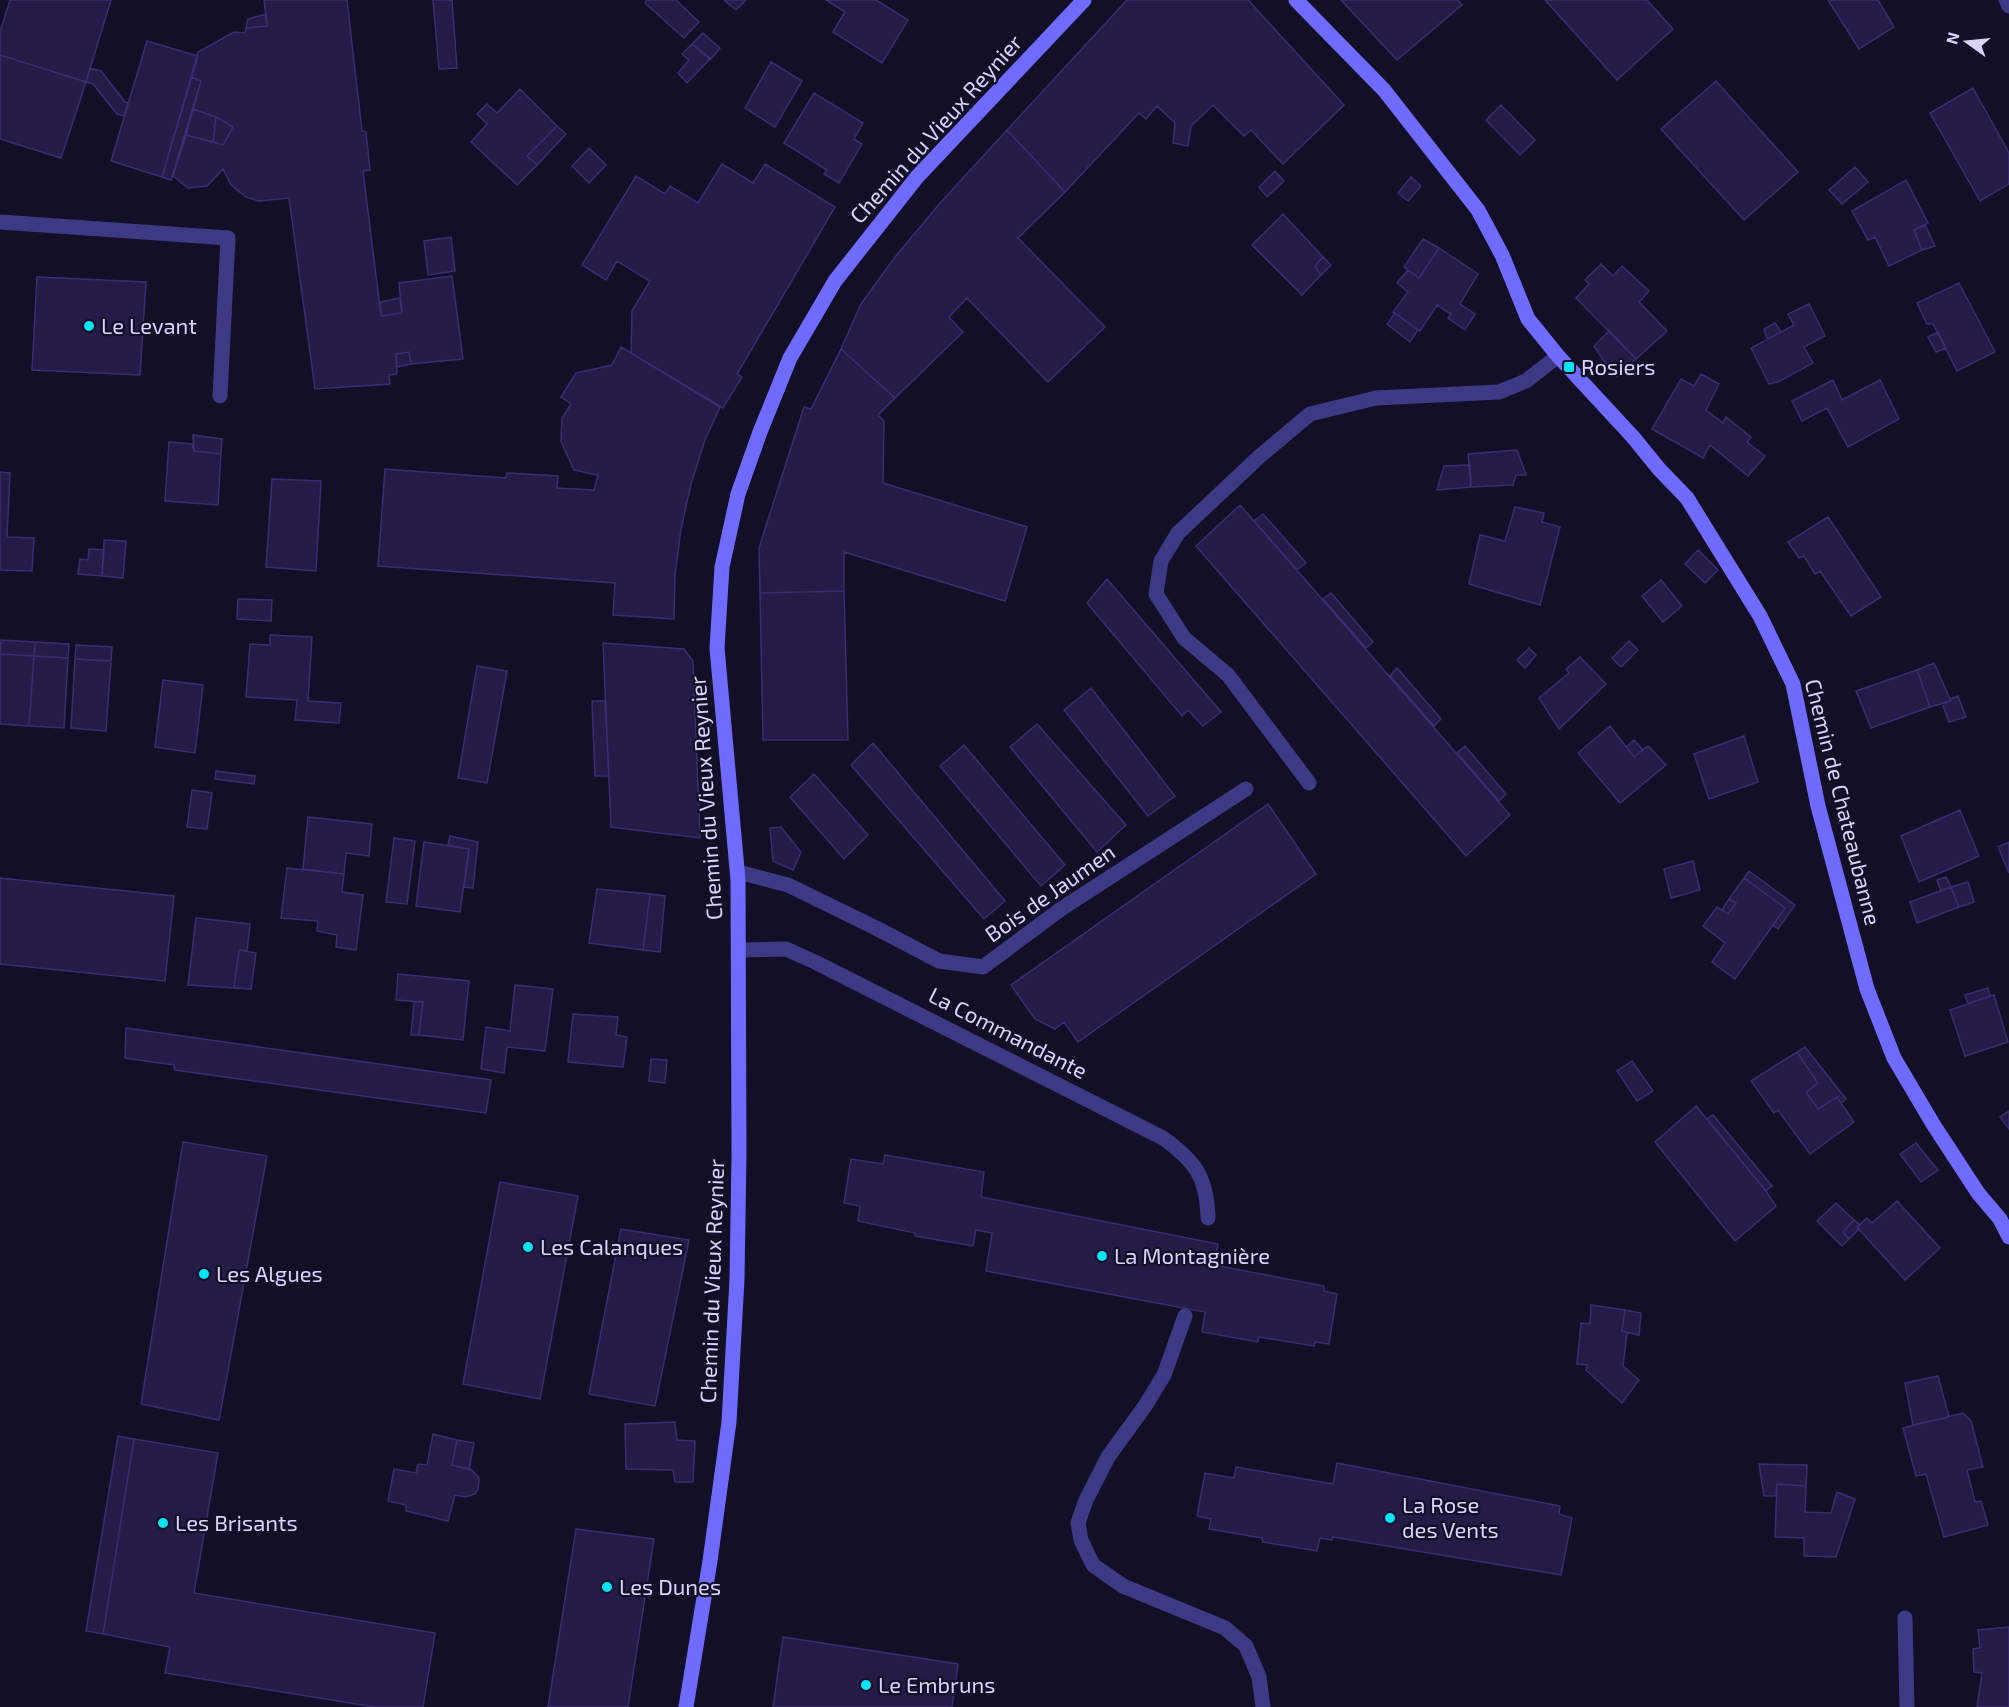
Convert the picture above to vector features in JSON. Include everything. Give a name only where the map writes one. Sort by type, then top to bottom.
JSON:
[{"type":"street","name":"Chemin du Vieux Reynier","points":[[686,1707],[710,1561],[729,1422],[737,1279],[738,872],[717,648],[722,567],[738,494],[790,358],[835,281],[917,177],[1084,0]]},
{"type":"street","name":"Chemin de Chateaubanne","points":[[1296,0],[1384,90],[1479,210],[1502,255],[1528,319],[1659,469],[1688,498],[1760,616],[1793,684],[1818,806],[1867,989],[1894,1058],[1933,1124],[1978,1193],[2000,1219],[2009,1237]]},
{"type":"street","points":[[2006,0],[2009,6]]},
{"type":"street","points":[[0,222],[228,238],[220,396]]},
{"type":"street","points":[[1309,783],[1228,675],[1184,638],[1156,594],[1161,561],[1178,533],[1260,456],[1310,414],[1376,398],[1499,392],[1526,381],[1558,356]]},
{"type":"street","name":"Bois de Jaumen","points":[[738,872],[788,885],[939,961],[983,967],[1061,909],[1246,789]]},
{"type":"street","name":"La Commandante","points":[[739,950],[786,949],[1163,1138],[1184,1153],[1204,1182],[1208,1199],[1208,1218]]},
{"type":"street","points":[[1185,1316],[1176,1348],[1164,1375],[1108,1457],[1086,1500],[1078,1523],[1081,1540],[1093,1565],[1124,1586],[1225,1628],[1246,1646],[1259,1677],[1263,1707]]},
{"type":"street","points":[[1905,1618],[1907,1707]]},
{"type":"building","points":[[10,0],[111,0],[86,82],[0,55],[0,32]]},
{"type":"building","points":[[264,0],[347,0],[362,131],[366,132],[370,170],[363,171],[381,316],[402,313],[399,283],[452,276],[463,359],[411,364],[409,352],[396,354],[397,374],[389,375],[390,384],[315,389],[289,198],[259,201],[246,197],[231,185],[223,169],[207,186],[188,188],[173,176],[186,135],[223,145],[233,127],[216,117],[193,109],[201,81],[191,77],[198,52],[234,32],[245,33],[246,28],[267,26]]},
{"type":"building","points":[[433,0],[452,0],[457,68],[439,69]]},
{"type":"building","points":[[647,0],[676,0],[699,22],[684,38],[645,3]]},
{"type":"building","points":[[724,0],[746,0],[736,10]]},
{"type":"building","points":[[826,0],[876,0],[908,20],[882,63],[833,32],[845,12]]},
{"type":"building","points":[[1127,0],[1248,0],[1344,105],[1283,164],[1251,130],[1244,136],[1213,105],[1191,126],[1188,146],[1173,143],[1175,123],[1157,106],[1146,119],[1139,113],[1065,192],[1007,130]]},
{"type":"building","points":[[1341,0],[1458,0],[1462,5],[1397,60]]},
{"type":"building","points":[[1545,0],[1647,0],[1673,29],[1617,80]]},
{"type":"building","points":[[1828,0],[1878,0],[1894,27],[1859,49]]},
{"type":"building","points":[[266,14],[267,26],[246,28],[248,19]]},
{"type":"building","points":[[703,33],[720,48],[711,59],[692,44]]},
{"type":"building","points":[[147,41],[198,56],[162,177],[111,161]]},
{"type":"building","points":[[692,44],[710,59],[687,83],[678,73],[689,60],[682,54]]},
{"type":"building","points":[[0,55],[86,82],[61,158],[0,139]]},
{"type":"building","points":[[771,62],[802,81],[775,127],[745,108]]},
{"type":"building","points":[[90,68],[101,71],[128,103],[124,116],[117,114],[93,84],[86,82]]},
{"type":"building","points":[[191,77],[201,81],[171,180],[162,177]]},
{"type":"building","points":[[1716,81],[1798,172],[1744,220],[1661,129]]},
{"type":"building","points":[[1973,88],[2009,153],[2009,184],[1980,201],[1930,113]]},
{"type":"building","points":[[520,89],[557,126],[527,156],[537,165],[517,185],[471,142],[487,124],[477,114],[487,104],[497,113]]},
{"type":"building","points":[[814,93],[863,123],[854,139],[862,144],[839,183],[824,174],[827,170],[784,143]]},
{"type":"building","points":[[1501,105],[1535,140],[1520,155],[1486,120]]},
{"type":"building","points":[[193,109],[216,117],[213,142],[186,135]]},
{"type":"building","points":[[216,117],[233,127],[223,145],[213,142]]},
{"type":"building","points":[[557,126],[566,134],[537,165],[527,156]]},
{"type":"building","points":[[1007,130],[1065,192],[1018,238],[1105,327],[1048,382],[967,298],[949,317],[963,332],[895,398],[841,349],[861,304],[895,257],[941,202]]},
{"type":"building","points":[[589,148],[606,165],[589,183],[572,166]]},
{"type":"building","points":[[722,164],[753,183],[765,164],[835,207],[737,374],[742,377],[723,408],[631,353],[632,311],[650,281],[617,261],[606,280],[582,265],[636,176],[665,194],[670,186],[698,203]]},
{"type":"building","points":[[1855,167],[1868,182],[1842,204],[1829,190]]},
{"type":"building","points":[[1275,171],[1284,181],[1267,197],[1259,187]]},
{"type":"building","points":[[1411,177],[1421,186],[1408,201],[1398,193]]},
{"type":"building","points":[[1906,180],[1928,223],[1914,230],[1922,250],[1889,266],[1875,237],[1868,240],[1852,211]]},
{"type":"building","points":[[1283,214],[1323,257],[1315,266],[1321,275],[1302,295],[1252,245]]},
{"type":"building","points":[[1925,225],[1935,246],[1922,250],[1914,230]]},
{"type":"building","points":[[451,237],[455,271],[428,275],[424,241]]},
{"type":"building","points":[[1423,239],[1439,248],[1419,278],[1404,267]]},
{"type":"building","points":[[1439,248],[1478,274],[1460,304],[1475,314],[1465,330],[1448,318],[1451,314],[1437,305],[1420,331],[1393,312],[1408,292],[1397,283],[1408,270],[1419,278]]},
{"type":"building","points":[[1323,257],[1331,265],[1321,275],[1315,266]]},
{"type":"building","points":[[1601,264],[1613,276],[1622,266],[1649,291],[1639,302],[1667,331],[1636,359],[1576,298],[1589,284],[1585,280]]},
{"type":"building","name":"Le Levant","points":[[37,277],[146,282],[140,375],[32,370]]},
{"type":"building","points":[[1959,283],[1995,352],[1957,371],[1933,324],[1927,324],[1917,303]]},
{"type":"building","points":[[400,298],[402,313],[381,316],[380,302]]},
{"type":"building","points":[[1809,304],[1825,336],[1804,347],[1813,363],[1778,382],[1769,384],[1751,348],[1794,325],[1788,314]]},
{"type":"building","points":[[1395,313],[1418,330],[1410,342],[1387,324]]},
{"type":"building","points":[[1775,323],[1781,332],[1767,339],[1764,329]]},
{"type":"building","points":[[1609,331],[1636,359],[1617,377],[1594,346]]},
{"type":"building","points":[[1938,332],[1946,348],[1936,352],[1928,337]]},
{"type":"building","points":[[621,347],[720,407],[705,440],[691,484],[681,529],[675,574],[674,619],[613,615],[615,583],[378,566],[385,469],[506,478],[507,473],[558,476],[557,488],[594,490],[598,475],[574,470],[561,441],[562,418],[571,404],[561,397],[576,373],[612,365]]},
{"type":"building","points":[[841,349],[895,398],[878,415],[884,421],[883,483],[1027,527],[1005,601],[844,552],[844,591],[760,593],[759,548],[804,407],[811,409]]},
{"type":"building","points":[[409,352],[411,364],[397,367],[396,354]]},
{"type":"building","points":[[1701,374],[1719,384],[1706,410],[1723,423],[1726,417],[1751,437],[1747,442],[1765,456],[1748,476],[1710,445],[1703,458],[1652,429],[1681,379],[1694,386]]},
{"type":"building","points":[[1833,380],[1842,400],[1880,380],[1899,419],[1848,447],[1827,408],[1802,421],[1792,401]]},
{"type":"building","points":[[193,435],[222,439],[221,454],[194,451]]},
{"type":"building","points":[[169,442],[192,444],[194,451],[221,454],[218,505],[165,501]]},
{"type":"building","points":[[1517,450],[1526,475],[1516,475],[1513,485],[1471,487],[1468,454]]},
{"type":"building","points":[[1470,465],[1471,487],[1437,490],[1444,466]]},
{"type":"building","points":[[0,472],[10,473],[7,537],[34,538],[32,571],[0,570]]},
{"type":"building","points":[[272,479],[321,481],[316,571],[266,567]]},
{"type":"building","points":[[1240,505],[1510,815],[1466,856],[1196,546]]},
{"type":"building","points":[[1515,507],[1544,513],[1542,522],[1560,527],[1540,605],[1469,584],[1480,535],[1505,541]]},
{"type":"building","points":[[1263,514],[1306,563],[1297,570],[1254,521]]},
{"type":"building","points":[[1828,517],[1881,597],[1851,616],[1820,571],[1815,574],[1804,556],[1799,558],[1788,542]]},
{"type":"building","points":[[104,540],[126,541],[123,578],[102,576]]},
{"type":"building","points":[[89,549],[104,550],[102,576],[78,574],[80,559],[88,560]]},
{"type":"building","points":[[1698,550],[1718,570],[1705,583],[1685,564]]},
{"type":"building","points":[[1107,579],[1221,712],[1203,726],[1188,710],[1182,716],[1087,603]]},
{"type":"building","points":[[1661,580],[1682,606],[1663,622],[1642,596]]},
{"type":"building","points":[[844,591],[848,740],[763,740],[760,593]]},
{"type":"building","points":[[1331,593],[1373,642],[1366,648],[1323,599]]},
{"type":"building","points":[[238,599],[272,600],[271,621],[237,619]]},
{"type":"building","points":[[270,635],[312,637],[308,701],[341,703],[339,723],[295,720],[297,700],[246,697],[250,644],[270,645]]},
{"type":"building","points":[[1,640],[35,642],[34,656],[0,654]]},
{"type":"building","points":[[1629,641],[1638,650],[1621,667],[1612,658]]},
{"type":"building","points":[[35,642],[69,644],[68,658],[34,656]]},
{"type":"building","points":[[603,643],[684,649],[693,661],[700,838],[611,827]]},
{"type":"building","points":[[76,645],[112,647],[111,661],[75,659]]},
{"type":"building","points":[[1529,648],[1536,655],[1525,668],[1517,660]]},
{"type":"building","points":[[0,654],[34,656],[29,726],[0,724]]},
{"type":"building","points":[[34,656],[68,658],[64,728],[29,726]]},
{"type":"building","points":[[1580,657],[1606,684],[1559,729],[1539,698],[1569,673],[1566,669]]},
{"type":"building","points":[[75,659],[111,661],[106,731],[71,728]]},
{"type":"building","points":[[1934,663],[1951,701],[1930,707],[1917,670]]},
{"type":"building","points":[[477,666],[507,671],[487,783],[458,778]]},
{"type":"building","points":[[1397,668],[1441,719],[1434,726],[1390,676]]},
{"type":"building","points":[[1917,670],[1930,707],[1871,728],[1856,691]]},
{"type":"building","points":[[163,680],[203,685],[195,753],[155,747]]},
{"type":"building","points":[[1091,688],[1175,796],[1148,816],[1064,710]]},
{"type":"building","points":[[1958,696],[1966,717],[1949,722],[1942,703]]},
{"type":"building","points":[[592,701],[605,701],[609,776],[595,776]]},
{"type":"building","points":[[1037,724],[1126,825],[1097,852],[1010,747]]},
{"type":"building","points":[[1610,726],[1634,757],[1648,746],[1666,765],[1620,803],[1578,753]]},
{"type":"building","points":[[1744,736],[1758,782],[1709,799],[1694,754]]},
{"type":"building","points":[[1634,740],[1643,750],[1634,757],[1626,747]]},
{"type":"building","points":[[873,743],[1005,901],[984,919],[851,765]]},
{"type":"building","points":[[964,745],[1065,865],[1041,886],[940,766]]},
{"type":"building","points":[[1465,746],[1506,794],[1499,801],[1457,753]]},
{"type":"building","points":[[216,771],[255,776],[254,784],[215,779]]},
{"type":"building","points":[[814,774],[868,835],[844,859],[790,797]]},
{"type":"building","points":[[192,790],[212,793],[207,829],[187,827]]},
{"type":"building","points":[[1268,804],[1316,874],[1078,1042],[1064,1022],[1055,1029],[1035,1019],[1011,985]]},
{"type":"building","points":[[1960,810],[1979,856],[1919,882],[1901,836]]},
{"type":"building","points":[[308,817],[372,824],[369,856],[346,853],[344,874],[303,869]]},
{"type":"building","points":[[781,827],[801,852],[793,870],[773,861],[770,828]]},
{"type":"building","points":[[450,836],[478,842],[473,888],[464,887],[469,849],[448,845]]},
{"type":"building","points":[[394,838],[415,841],[407,904],[386,902]]},
{"type":"building","points":[[424,842],[469,849],[460,912],[416,906]]},
{"type":"building","points":[[2009,842],[2009,873],[1998,847]]},
{"type":"building","points":[[1693,861],[1700,890],[1671,898],[1664,869]]},
{"type":"building","points":[[287,868],[344,874],[342,892],[363,895],[356,950],[336,947],[337,935],[317,931],[318,921],[281,918]]},
{"type":"building","points":[[1749,871],[1795,905],[1778,929],[1773,925],[1785,908],[1744,878]]},
{"type":"building","points":[[1946,877],[1951,887],[1941,891],[1937,880]]},
{"type":"building","points":[[0,878],[174,896],[165,981],[0,964]]},
{"type":"building","points":[[1744,878],[1785,908],[1735,979],[1712,962],[1725,943],[1703,926],[1717,907],[1728,914],[1736,903],[1729,899]]},
{"type":"building","points":[[1968,882],[1974,902],[1959,907],[1951,887]]},
{"type":"building","points":[[1951,887],[1959,907],[1917,923],[1910,902]]},
{"type":"building","points":[[597,889],[650,894],[643,950],[589,943]]},
{"type":"building","points":[[650,894],[665,896],[660,952],[643,950]]},
{"type":"building","points":[[1729,899],[1736,903],[1728,914],[1722,910]]},
{"type":"building","points":[[196,918],[250,924],[247,951],[239,950],[234,988],[188,985]]},
{"type":"building","points":[[239,950],[256,953],[251,989],[234,988]]},
{"type":"building","points":[[398,974],[469,981],[463,1040],[419,1035],[423,1002],[396,1000]]},
{"type":"building","points":[[515,985],[553,989],[545,1051],[507,1047],[504,1073],[481,1069],[486,1027],[510,1031]]},
{"type":"building","points":[[1988,988],[1990,996],[1968,1004],[1965,995]]},
{"type":"building","points":[[1994,995],[2008,1042],[1965,1056],[1950,1010]]},
{"type":"building","points":[[414,1002],[423,1002],[419,1035],[411,1035]]},
{"type":"building","points":[[573,1014],[618,1017],[616,1035],[627,1037],[623,1067],[568,1062]]},
{"type":"building","points":[[126,1028],[491,1080],[486,1113],[175,1070],[174,1065],[125,1058]]},
{"type":"building","points":[[1805,1047],[1846,1099],[1841,1103],[1837,1097],[1818,1109],[1806,1092],[1818,1083],[1797,1052]]},
{"type":"building","points":[[1797,1052],[1818,1083],[1806,1092],[1818,1109],[1837,1097],[1854,1122],[1810,1154],[1778,1110],[1774,1113],[1751,1081]]},
{"type":"building","points":[[651,1059],[667,1060],[665,1083],[649,1081]]},
{"type":"building","points":[[1632,1061],[1653,1091],[1637,1101],[1617,1071]]},
{"type":"building","points":[[1696,1106],[1776,1206],[1735,1241],[1655,1142]]},
{"type":"building","points":[[2009,1111],[2009,1129],[2000,1117]]},
{"type":"building","points":[[1713,1115],[1772,1186],[1766,1191],[1707,1119]]},
{"type":"building","name":"Les Algues","points":[[183,1142],[267,1156],[219,1420],[141,1404]]},
{"type":"building","points":[[1916,1143],[1938,1170],[1921,1182],[1900,1154]]},
{"type":"building","name":"La Montagnière","points":[[885,1155],[984,1172],[981,1197],[1218,1244],[1214,1265],[1324,1286],[1324,1291],[1337,1294],[1329,1344],[1315,1342],[1314,1346],[1259,1337],[1258,1342],[1202,1332],[1205,1312],[986,1271],[992,1233],[976,1230],[973,1246],[915,1236],[915,1233],[858,1221],[860,1206],[844,1203],[851,1159],[883,1164]]},
{"type":"building","name":"Les Calanques","points":[[500,1182],[578,1196],[540,1399],[463,1384]]},
{"type":"building","points":[[1897,1201],[1940,1248],[1905,1280],[1857,1227],[1867,1218],[1872,1223]]},
{"type":"building","points":[[1836,1203],[1854,1220],[1843,1232],[1849,1239],[1842,1246],[1817,1221]]},
{"type":"building","points":[[1854,1220],[1860,1225],[1857,1227],[1859,1229],[1849,1239],[1843,1232]]},
{"type":"building","points":[[621,1229],[689,1240],[655,1406],[589,1394]]},
{"type":"building","points":[[1591,1305],[1625,1310],[1622,1331],[1627,1332],[1623,1366],[1639,1380],[1622,1403],[1586,1370],[1588,1365],[1577,1364],[1581,1323],[1590,1324]]},
{"type":"building","points":[[1625,1310],[1641,1313],[1639,1335],[1622,1331]]},
{"type":"building","points":[[1938,1376],[1949,1417],[1913,1425],[1905,1383]]},
{"type":"building","points":[[1963,1413],[1971,1421],[1983,1467],[1967,1470],[1975,1502],[1981,1501],[1988,1525],[1944,1537],[1926,1474],[1916,1476],[1903,1428]]},
{"type":"building","points":[[675,1422],[677,1440],[695,1441],[693,1482],[675,1482],[673,1470],[626,1469],[625,1424]]},
{"type":"building","points":[[433,1434],[457,1440],[452,1465],[472,1470],[479,1478],[475,1494],[465,1497],[455,1495],[448,1521],[406,1511],[406,1505],[388,1501],[394,1469],[416,1473],[418,1464],[427,1465]]},
{"type":"building","points":[[118,1436],[134,1439],[103,1634],[86,1631]]},
{"type":"building","name":"Les Brisants","points":[[134,1439],[218,1453],[194,1593],[435,1633],[423,1707],[375,1707],[165,1673],[170,1647],[103,1634]]},
{"type":"building","points":[[457,1440],[474,1443],[469,1469],[452,1465]]},
{"type":"building","name":"La Rose des Vents","points":[[1337,1463],[1560,1506],[1559,1514],[1572,1518],[1561,1575],[1333,1537],[1332,1540],[1320,1538],[1317,1551],[1263,1542],[1262,1538],[1209,1529],[1211,1519],[1197,1516],[1205,1473],[1234,1478],[1236,1467],[1333,1484]]},
{"type":"building","points":[[1759,1464],[1807,1465],[1806,1486],[1777,1484],[1776,1496],[1764,1496]]},
{"type":"building","points":[[1777,1484],[1806,1486],[1805,1512],[1831,1513],[1837,1492],[1855,1499],[1836,1557],[1804,1556],[1804,1538],[1775,1537]]},
{"type":"building","name":"Les Dunes","points":[[576,1529],[654,1539],[628,1707],[548,1707]]},
{"type":"building","points":[[2009,1627],[2009,1707],[1977,1707],[1982,1673],[1974,1672],[1973,1649],[1980,1648],[1978,1630]]},
{"type":"building","name":"Le Embruns","points":[[783,1637],[958,1664],[952,1707],[773,1707]]},
{"type":"place","name":"Le Levant","points":[[89,326]]},
{"type":"place","name":"Rosiers","points":[[1569,367]]},
{"type":"place","name":"Les Calanques","points":[[528,1247]]},
{"type":"place","name":"La Montagnière","points":[[1102,1256]]},
{"type":"place","name":"Les Algues","points":[[204,1274]]},
{"type":"place","name":"La Rose des Vents","points":[[1390,1518]]},
{"type":"place","name":"Les Brisants","points":[[163,1523]]},
{"type":"place","name":"Les Dunes","points":[[607,1587]]},
{"type":"place","name":"Le Embruns","points":[[866,1685]]}]
